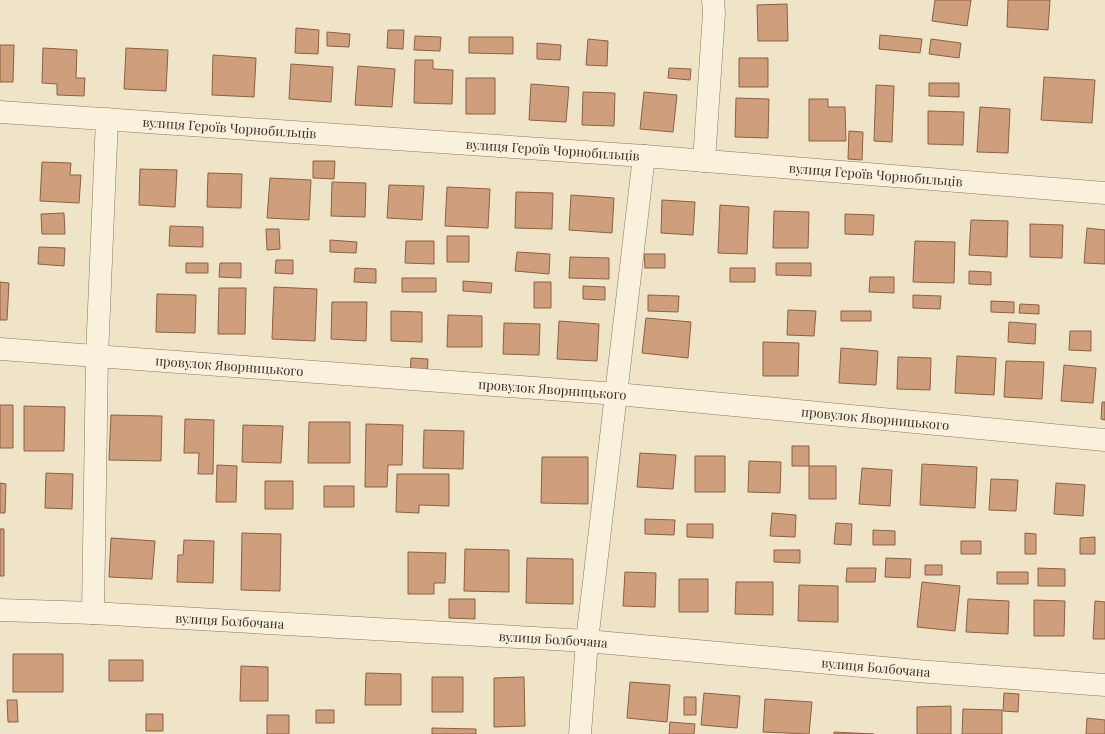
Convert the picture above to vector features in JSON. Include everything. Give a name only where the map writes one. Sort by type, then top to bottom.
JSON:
[{"type":"street","points":[[704,161],[714,13],[713,0]]},
{"type":"street","name":"вулиця Героїв Чорнобильців","points":[[0,112],[644,156],[1105,193]]},
{"type":"street","points":[[93,613],[98,356],[107,119]]},
{"type":"street","points":[[580,734],[587,641],[644,156]]},
{"type":"street","name":"провулок Яворницького","points":[[0,349],[617,394],[1105,440]]},
{"type":"street","name":"вулиця Болбочана","points":[[0,610],[93,613],[587,641],[917,671],[1105,685]]},
{"type":"building","points":[[935,0],[971,0],[967,26],[932,21]]},
{"type":"building","points":[[1008,0],[1050,0],[1048,30],[1007,27]]},
{"type":"building","points":[[787,4],[788,41],[758,41],[757,5]]},
{"type":"building","points":[[296,28],[319,30],[318,54],[295,53]]},
{"type":"building","points":[[388,30],[404,30],[403,49],[387,48]]},
{"type":"building","points":[[327,32],[350,34],[349,47],[327,46]]},
{"type":"building","points":[[880,35],[922,39],[920,53],[879,49]]},
{"type":"building","points":[[415,36],[441,37],[440,51],[414,50]]},
{"type":"building","points":[[469,37],[513,37],[513,54],[469,53]]},
{"type":"building","points":[[588,39],[608,41],[607,66],[586,65]]},
{"type":"building","points":[[931,39],[961,43],[959,58],[929,54]]},
{"type":"building","points":[[537,43],[561,45],[560,60],[537,59]]},
{"type":"building","points":[[0,45],[14,45],[13,82],[0,82]]},
{"type":"building","points":[[43,48],[77,50],[76,78],[85,78],[84,96],[57,95],[57,84],[42,83]]},
{"type":"building","points":[[126,48],[168,50],[166,91],[124,89]]},
{"type":"building","points":[[213,55],[256,58],[254,97],[212,95]]},
{"type":"building","points":[[739,58],[768,58],[768,87],[739,87]]},
{"type":"building","points":[[415,60],[433,60],[433,69],[453,70],[452,104],[414,103]]},
{"type":"building","points":[[291,64],[333,67],[331,102],[289,99]]},
{"type":"building","points":[[358,66],[395,69],[392,107],[355,105]]},
{"type":"building","points":[[669,68],[691,69],[690,80],[668,78]]},
{"type":"building","points":[[1044,77],[1095,80],[1092,123],[1041,120]]},
{"type":"building","points":[[466,78],[495,78],[495,114],[466,114]]},
{"type":"building","points":[[929,83],[959,83],[959,97],[929,96]]},
{"type":"building","points":[[531,84],[569,87],[566,122],[529,120]]},
{"type":"building","points":[[876,85],[894,86],[892,142],[874,141]]},
{"type":"building","points":[[583,92],[615,93],[614,126],[582,125]]},
{"type":"building","points":[[644,92],[677,95],[673,132],[640,129]]},
{"type":"building","points":[[736,98],[769,99],[768,138],[735,137]]},
{"type":"building","points":[[809,99],[828,99],[828,107],[845,107],[846,141],[809,141]]},
{"type":"building","points":[[980,107],[1010,109],[1008,153],[977,152]]},
{"type":"building","points":[[928,111],[964,112],[963,145],[928,144]]},
{"type":"building","points":[[849,131],[863,132],[862,160],[848,159]]},
{"type":"building","points":[[313,161],[335,161],[334,179],[313,178]]},
{"type":"building","points":[[42,162],[71,163],[70,175],[81,175],[79,203],[40,201]]},
{"type":"building","points":[[140,169],[177,170],[175,207],[139,205]]},
{"type":"building","points":[[208,173],[242,174],[241,208],[207,207]]},
{"type":"building","points":[[270,178],[311,180],[309,220],[267,218]]},
{"type":"building","points":[[332,182],[366,183],[365,217],[331,216]]},
{"type":"building","points":[[389,185],[424,186],[422,220],[387,218]]},
{"type":"building","points":[[447,187],[490,189],[488,228],[445,226]]},
{"type":"building","points":[[516,192],[553,193],[552,229],[515,228]]},
{"type":"building","points":[[571,195],[614,198],[612,233],[569,230]]},
{"type":"building","points":[[662,200],[695,202],[693,235],[661,233]]},
{"type":"building","points":[[720,205],[749,207],[747,254],[718,253]]},
{"type":"building","points":[[774,211],[809,212],[808,248],[773,248]]},
{"type":"building","points":[[64,213],[65,234],[42,234],[41,214]]},
{"type":"building","points":[[845,214],[874,215],[873,235],[845,234]]},
{"type":"building","points":[[971,220],[1008,221],[1007,257],[969,255]]},
{"type":"building","points":[[1030,224],[1063,225],[1062,258],[1030,257]]},
{"type":"building","points":[[170,226],[203,227],[203,247],[169,246]]},
{"type":"building","points":[[1087,228],[1105,230],[1105,264],[1084,263]]},
{"type":"building","points":[[266,229],[279,229],[280,249],[267,250]]},
{"type":"building","points":[[447,236],[469,236],[469,262],[447,262]]},
{"type":"building","points":[[330,240],[357,242],[356,253],[330,252]]},
{"type":"building","points":[[406,241],[434,241],[434,264],[405,263]]},
{"type":"building","points":[[915,241],[955,242],[954,283],[913,282]]},
{"type":"building","points":[[39,247],[65,248],[64,266],[38,264]]},
{"type":"building","points":[[517,252],[550,254],[549,274],[515,271]]},
{"type":"building","points":[[644,254],[665,254],[665,268],[645,268]]},
{"type":"building","points":[[570,257],[609,258],[609,279],[569,278]]},
{"type":"building","points":[[276,260],[293,260],[293,274],[275,273]]},
{"type":"building","points":[[186,263],[208,263],[208,273],[186,273]]},
{"type":"building","points":[[220,263],[241,263],[241,278],[219,277]]},
{"type":"building","points":[[776,263],[811,263],[811,276],[776,275]]},
{"type":"building","points":[[355,268],[376,269],[376,283],[354,282]]},
{"type":"building","points":[[730,268],[755,268],[755,282],[730,282]]},
{"type":"building","points":[[969,271],[991,272],[991,285],[969,284]]},
{"type":"building","points":[[870,277],[894,277],[894,293],[869,292]]},
{"type":"building","points":[[402,278],[436,278],[436,292],[402,292]]},
{"type":"building","points":[[463,281],[492,283],[491,293],[463,291]]},
{"type":"building","points":[[0,282],[9,283],[7,320],[0,320]]},
{"type":"building","points":[[534,282],[551,282],[551,308],[534,308]]},
{"type":"building","points":[[583,286],[605,287],[605,300],[583,299]]},
{"type":"building","points":[[274,287],[317,289],[315,341],[272,339]]},
{"type":"building","points":[[219,288],[246,288],[245,334],[218,334]]},
{"type":"building","points":[[157,294],[196,295],[195,333],[156,332]]},
{"type":"building","points":[[648,295],[679,296],[678,312],[648,311]]},
{"type":"building","points":[[913,295],[941,296],[940,309],[913,308]]},
{"type":"building","points":[[991,301],[1014,302],[1014,313],[991,312]]},
{"type":"building","points":[[332,302],[367,302],[366,341],[331,339]]},
{"type":"building","points":[[1020,304],[1039,305],[1039,314],[1019,313]]},
{"type":"building","points":[[788,310],[816,311],[814,336],[787,335]]},
{"type":"building","points":[[391,311],[422,312],[422,342],[391,341]]},
{"type":"building","points":[[841,311],[871,311],[871,321],[841,321]]},
{"type":"building","points":[[448,315],[482,316],[482,347],[447,347]]},
{"type":"building","points":[[646,318],[691,322],[688,358],[642,353]]},
{"type":"building","points":[[559,321],[599,324],[597,361],[557,359]]},
{"type":"building","points":[[1009,322],[1036,324],[1035,344],[1008,342]]},
{"type":"building","points":[[504,323],[540,324],[539,355],[503,354]]},
{"type":"building","points":[[1070,331],[1091,331],[1091,351],[1069,350]]},
{"type":"building","points":[[763,342],[799,343],[798,376],[763,376]]},
{"type":"building","points":[[841,348],[878,351],[876,385],[839,383]]},
{"type":"building","points":[[957,356],[996,358],[994,395],[955,393]]},
{"type":"building","points":[[898,357],[931,358],[930,390],[897,389]]},
{"type":"building","points":[[411,358],[428,359],[427,379],[410,378]]},
{"type":"building","points":[[1006,361],[1044,362],[1042,399],[1004,397]]},
{"type":"building","points":[[1064,365],[1096,368],[1093,403],[1061,401]]},
{"type":"building","points":[[1102,402],[1105,402],[1105,420],[1101,419]]},
{"type":"building","points":[[0,405],[13,405],[13,448],[0,448]]},
{"type":"building","points":[[24,406],[65,407],[64,451],[24,451]]},
{"type":"building","points":[[111,415],[162,416],[161,461],[109,460]]},
{"type":"building","points":[[185,419],[214,420],[213,474],[198,474],[199,453],[184,453]]},
{"type":"building","points":[[309,422],[350,422],[350,463],[308,463]]},
{"type":"building","points":[[366,424],[403,425],[402,465],[388,465],[387,487],[365,487]]},
{"type":"building","points":[[243,425],[283,426],[281,463],[242,462]]},
{"type":"building","points":[[424,430],[464,431],[463,469],[423,468]]},
{"type":"building","points":[[792,446],[809,446],[809,466],[792,466]]},
{"type":"building","points":[[640,453],[676,455],[673,489],[637,487]]},
{"type":"building","points":[[695,456],[725,456],[725,492],[695,492]]},
{"type":"building","points":[[542,457],[588,457],[588,504],[541,503]]},
{"type":"building","points":[[749,461],[781,462],[780,493],[748,492]]},
{"type":"building","points":[[922,464],[977,467],[975,508],[920,505]]},
{"type":"building","points":[[217,465],[237,466],[236,502],[216,502]]},
{"type":"building","points":[[809,466],[836,466],[836,499],[809,499]]},
{"type":"building","points":[[862,468],[892,470],[890,506],[859,504]]},
{"type":"building","points":[[46,473],[73,474],[72,509],[45,508]]},
{"type":"building","points":[[397,474],[449,474],[449,506],[419,505],[419,513],[396,512]]},
{"type":"building","points":[[991,479],[1018,480],[1016,511],[989,510]]},
{"type":"building","points":[[265,481],[293,481],[293,509],[265,509]]},
{"type":"building","points":[[0,483],[6,484],[5,513],[0,513]]},
{"type":"building","points":[[1056,483],[1085,485],[1083,516],[1054,514]]},
{"type":"building","points":[[324,486],[354,486],[354,507],[324,507]]},
{"type":"building","points":[[772,513],[796,515],[795,537],[770,536]]},
{"type":"building","points":[[645,519],[675,520],[674,535],[645,534]]},
{"type":"building","points":[[836,523],[852,524],[851,545],[834,544]]},
{"type":"building","points":[[687,524],[713,524],[713,538],[687,537]]},
{"type":"building","points":[[0,529],[4,529],[4,576],[0,576]]},
{"type":"building","points":[[873,530],[895,531],[895,545],[873,545]]},
{"type":"building","points":[[242,533],[281,534],[280,591],[241,590]]},
{"type":"building","points":[[1025,533],[1036,534],[1036,554],[1025,554]]},
{"type":"building","points":[[1095,537],[1095,554],[1080,554],[1080,538]]},
{"type":"building","points":[[111,538],[155,541],[152,579],[109,577]]},
{"type":"building","points":[[184,540],[214,541],[213,583],[177,582],[178,555],[183,555]]},
{"type":"building","points":[[961,541],[981,541],[981,554],[961,554]]},
{"type":"building","points":[[465,549],[509,550],[509,592],[464,591]]},
{"type":"building","points":[[774,550],[800,550],[800,563],[774,562]]},
{"type":"building","points":[[408,552],[446,553],[445,583],[434,583],[434,594],[408,594]]},
{"type":"building","points":[[527,558],[573,559],[573,604],[526,603]]},
{"type":"building","points":[[886,558],[911,559],[910,578],[885,577]]},
{"type":"building","points":[[925,565],[942,565],[942,575],[925,575]]},
{"type":"building","points":[[847,568],[876,568],[875,582],[846,582]]},
{"type":"building","points":[[1038,568],[1065,569],[1065,586],[1038,586]]},
{"type":"building","points":[[625,572],[656,573],[655,607],[623,606]]},
{"type":"building","points":[[997,572],[1028,572],[1028,584],[997,584]]},
{"type":"building","points":[[679,579],[708,579],[708,612],[679,612]]},
{"type":"building","points":[[736,582],[773,582],[773,615],[735,614]]},
{"type":"building","points":[[922,582],[960,586],[955,631],[917,627]]},
{"type":"building","points":[[799,585],[838,586],[838,622],[798,621]]},
{"type":"building","points":[[449,599],[475,599],[475,619],[449,618]]},
{"type":"building","points":[[968,599],[1009,601],[1008,634],[966,632]]},
{"type":"building","points":[[1034,600],[1065,601],[1064,636],[1034,636]]},
{"type":"building","points":[[1095,601],[1105,602],[1105,639],[1093,639]]},
{"type":"building","points":[[13,654],[63,654],[63,692],[13,692]]},
{"type":"building","points":[[109,660],[143,660],[143,681],[109,681]]},
{"type":"building","points":[[241,666],[268,667],[268,701],[240,701]]},
{"type":"building","points":[[366,673],[401,674],[401,705],[365,705]]},
{"type":"building","points":[[432,677],[463,677],[463,712],[432,712]]},
{"type":"building","points":[[524,677],[525,726],[494,727],[494,678]]},
{"type":"building","points":[[630,682],[670,685],[667,722],[627,718]]},
{"type":"building","points":[[704,693],[740,696],[737,728],[701,725]]},
{"type":"building","points":[[1004,693],[1019,694],[1018,712],[1003,711]]},
{"type":"building","points":[[684,697],[696,697],[696,715],[684,715]]},
{"type":"building","points":[[765,699],[812,702],[809,734],[763,732]]},
{"type":"building","points":[[7,700],[17,700],[18,722],[8,722]]},
{"type":"building","points":[[951,706],[951,734],[917,734],[917,707]]},
{"type":"building","points":[[963,709],[1002,710],[1002,734],[962,734]]},
{"type":"building","points":[[316,710],[334,710],[334,723],[316,723]]},
{"type":"building","points":[[146,714],[163,714],[163,731],[146,731]]},
{"type":"building","points":[[267,715],[289,715],[289,734],[267,734]]},
{"type":"building","points":[[1087,718],[1105,720],[1105,734],[1086,734]]},
{"type":"building","points":[[670,722],[695,724],[694,734],[669,734]]},
{"type":"building","points":[[432,728],[476,729],[476,734],[432,734]]},
{"type":"building","points":[[834,732],[874,734],[834,734]]}]
